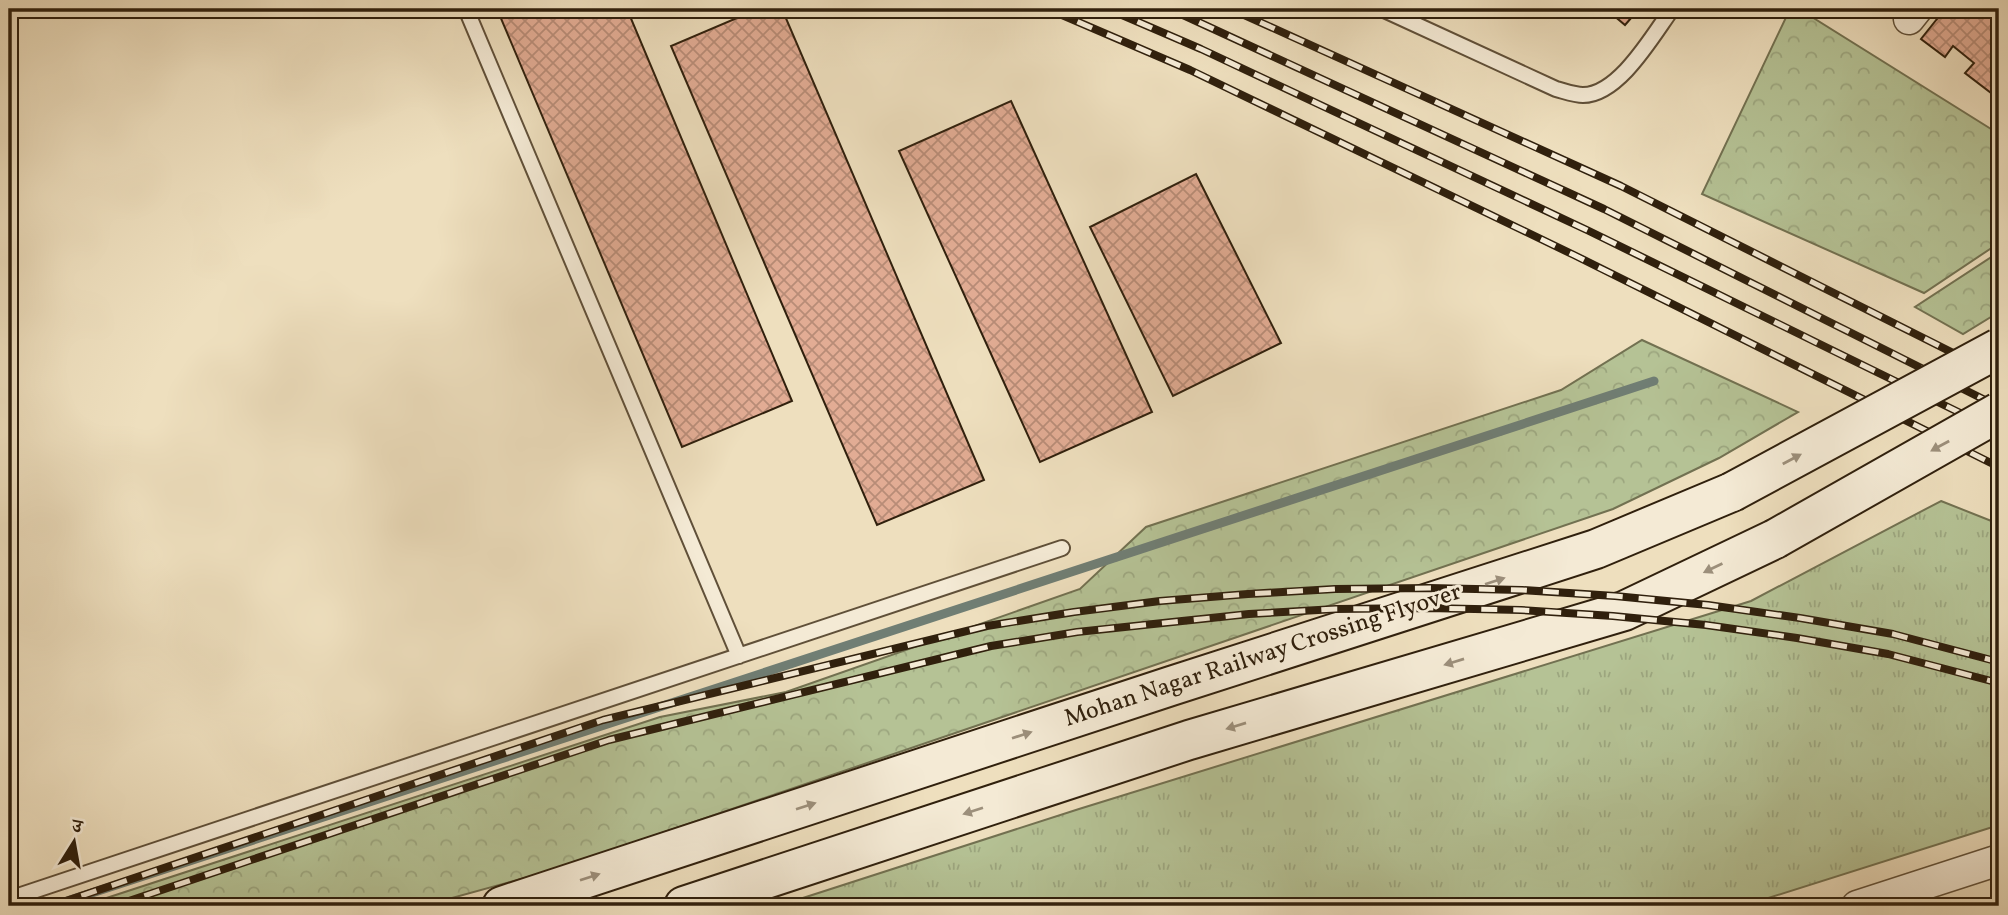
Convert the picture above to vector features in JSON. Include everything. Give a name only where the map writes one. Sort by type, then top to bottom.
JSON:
[{"type":"main road","name":"Mohan Nagar Railway Crossing Flyover","points":[[502,906],[1157,690],[1596,549],[1732,492],[1999,348]]},
{"type":"main road","points":[[684,906],[1189,740],[1624,611],[1775,539],[1999,412]]},
{"type":"street","points":[[1857,906],[1999,860]]},
{"type":"lane","points":[[466,9],[739,656]]},
{"type":"lane","points":[[1382,9],[1556,89],[1584,95],[1607,89],[1622,76],[1672,9]]},
{"type":"lane","points":[[9,899],[1062,548]]},
{"type":"green space","points":[[1790,9],[1799,9],[1999,134],[1999,243],[1924,293],[1702,194]]},
{"type":"green space","points":[[1999,252],[1999,312],[1963,334],[1915,307]]},
{"type":"green space","points":[[1642,340],[1798,412],[1719,458],[1613,509],[550,871],[423,906],[82,906],[660,717],[786,692],[1080,589],[1146,527],[1561,390]]},
{"type":"green space","points":[[1941,501],[1999,524],[1999,825],[1743,906],[778,906],[1079,809],[1751,601]]},
{"type":"building","points":[[497,9],[627,9],[792,401],[682,447]]},
{"type":"building","points":[[758,9],[782,9],[984,480],[877,525],[671,46]]},
{"type":"building","points":[[1606,9],[1639,9],[1625,25]]},
{"type":"building","points":[[1945,9],[1999,9],[1999,90],[1995,96],[1965,73],[1974,63],[1953,46],[1945,57],[1921,39]]},
{"type":"building","points":[[1011,101],[1152,412],[1040,462],[899,151]]},
{"type":"building","points":[[1196,174],[1281,343],[1173,396],[1090,227]]},
{"type":"waterway","points":[[52,906],[1654,381]]},
{"type":"railway","points":[[1048,9],[1190,70],[1574,255],[1999,467]]},
{"type":"railway","points":[[1108,9],[1201,49],[1589,231],[1999,432]]},
{"type":"railway","points":[[1170,9],[1604,209],[1999,407]]},
{"type":"railway","points":[[1231,9],[1621,186],[1999,376]]},
{"type":"railway","points":[[51,906],[603,720],[987,626],[1160,601],[1335,589],[1522,590],[1615,596],[1800,618],[1893,634],[1999,662]]},
{"type":"railway","points":[[114,906],[609,740],[991,646],[1077,632],[1249,614],[1336,609],[1521,610],[1706,625],[1797,638],[1888,654],[1999,683]]}]
